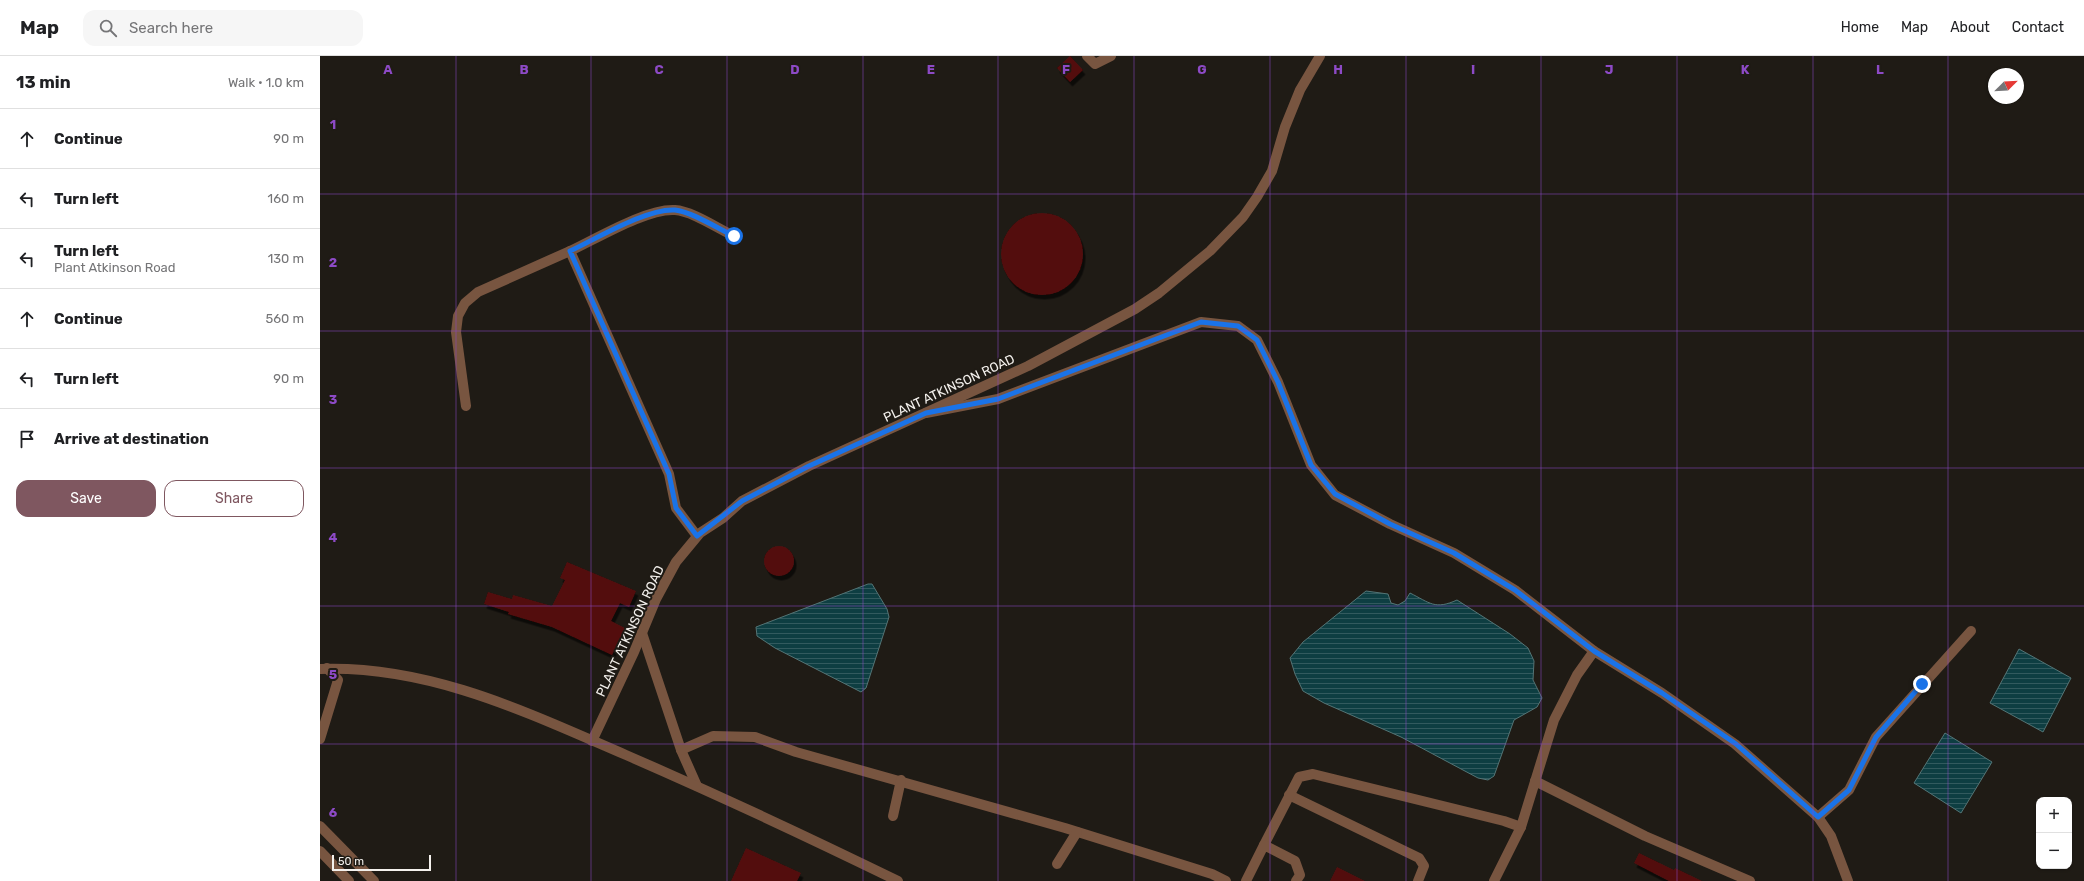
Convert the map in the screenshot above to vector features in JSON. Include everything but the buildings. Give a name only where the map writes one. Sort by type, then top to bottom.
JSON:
[{"type":"lane","points":[[1087,56],[1095,64],[1111,56]]},
{"type":"lane","name":"PLANT ATKINSON ROAD","points":[[592,741],[642,633],[656,599],[676,562],[697,536],[742,501],[809,466],[1028,366],[1135,309],[1165,288],[1210,251],[1243,217],[1272,171],[1285,127],[1300,90],[1320,56]]},
{"type":"lane","points":[[466,406],[456,332],[458,316],[465,303],[478,292],[648,214],[675,210],[696,217],[734,236]]},
{"type":"lane","points":[[570,251],[669,474],[676,508],[697,536]]},
{"type":"lane","points":[[926,413],[998,399],[1201,322],[1238,326],[1257,340],[1278,382],[1311,465],[1335,494],[1390,524],[1454,553],[1515,590],[1594,651],[1662,693],[1736,744],[1818,817],[1831,836],[1848,881]]},
{"type":"lane","points":[[1818,817],[1849,790],[1876,737],[1971,631]]},
{"type":"lane","points":[[642,633],[681,750],[697,786]]},
{"type":"lane","points":[[1494,881],[1521,827],[1554,720],[1577,675],[1594,651]]},
{"type":"lane","points":[[323,668],[385,671],[459,689],[504,702],[697,786],[898,881]]},
{"type":"lane","points":[[320,739],[338,680],[323,668]]},
{"type":"lane","points":[[681,750],[713,736],[755,737],[796,752],[901,780],[1077,832],[1212,874],[1226,881]]},
{"type":"lane","points":[[1246,881],[1299,777],[1313,774],[1504,821],[1521,827]]},
{"type":"lane","points":[[893,816],[901,780]]},
{"type":"lane","points":[[1535,781],[1645,836],[1750,881]]},
{"type":"lane","points":[[1289,795],[1418,858],[1424,866],[1418,881]]},
{"type":"lane","points":[[320,826],[374,881]]},
{"type":"lane","points":[[1057,864],[1077,832]]},
{"type":"lane","points":[[1264,845],[1295,860],[1300,875],[1296,881]]},
{"type":"lane","points":[[320,851],[349,881]]},
{"type":"water","points":[[868,584],[872,584],[887,609],[889,617],[866,688],[861,692],[775,648],[757,636],[756,627]]},
{"type":"water","points":[[1366,591],[1388,594],[1391,603],[1398,605],[1405,601],[1410,593],[1438,605],[1443,605],[1457,600],[1510,634],[1528,648],[1534,661],[1533,680],[1542,698],[1537,707],[1514,720],[1494,776],[1488,780],[1478,778],[1401,737],[1324,703],[1303,691],[1295,674],[1290,658],[1303,642]]},
{"type":"water","points":[[2019,649],[2071,678],[2043,732],[1990,703]]},
{"type":"water","points":[[1945,733],[1992,762],[1961,813],[1914,783]]},
{"type":"route","points":[[734,236],[696,217],[675,210],[648,214],[570,251],[669,474],[676,508],[697,536],[723,518],[742,501],[809,466],[926,413],[998,399],[1201,322],[1238,326],[1257,340],[1278,382],[1287,409],[1311,465],[1335,494],[1390,524],[1454,553],[1515,590],[1594,651],[1662,693],[1736,744],[1818,817],[1849,790],[1876,737],[1922,684]]}]
